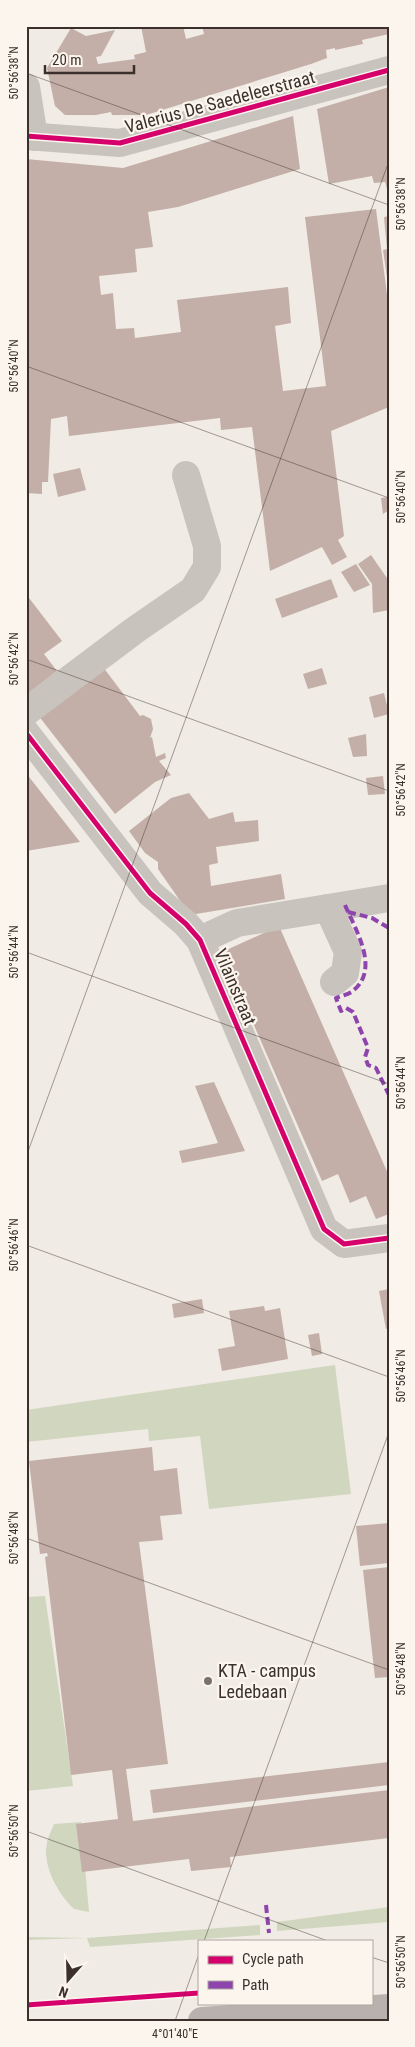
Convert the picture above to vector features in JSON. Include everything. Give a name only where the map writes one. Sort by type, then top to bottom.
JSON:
[{"type":"main road","points":[[202,2021],[389,2008]]},
{"type":"street","name":"Valerius De Saedeleerstraat","points":[[30,136],[120,144],[389,70]]},
{"type":"street","points":[[26,87],[30,136]]},
{"type":"street","points":[[26,712],[134,630],[193,590],[207,568],[207,546],[186,475]]},
{"type":"street","name":"Vilainstraat","points":[[26,734],[150,893],[186,924],[200,940],[324,1229],[344,1244],[389,1238]]},
{"type":"street","points":[[200,940],[237,923],[389,898]]},
{"type":"street","points":[[328,908],[348,952],[345,973],[334,982]]},
{"type":"green space","points":[[335,1365],[351,1494],[209,1509],[200,1436],[149,1441],[148,1429],[26,1442],[26,1410]]},
{"type":"green space","points":[[45,1596],[73,1786],[26,1791],[26,1597]]},
{"type":"green space","points":[[81,1822],[89,1912],[74,1909],[62,1895],[49,1870],[46,1852],[49,1835],[54,1824]]},
{"type":"green space","points":[[389,1907],[389,1922],[277,1931],[277,1922]]},
{"type":"green space","points":[[260,1925],[260,1935],[90,1947],[87,1938]]},
{"type":"green space","points":[[26,1937],[87,1938],[26,1940]]},
{"type":"building","points":[[141,26],[183,26],[186,39],[204,34],[202,26],[243,26],[244,29],[253,26],[389,26],[389,34],[362,40],[363,44],[326,50],[327,58],[311,64],[146,115],[112,115],[111,112],[96,115],[65,115],[55,106],[47,68],[71,28],[86,36],[115,30],[101,56],[96,57],[98,64],[135,59],[134,55],[146,52]]},
{"type":"building","points":[[389,87],[389,196],[385,182],[374,183],[372,176],[329,184],[317,109]]},
{"type":"building","points":[[293,116],[300,169],[178,207],[148,212],[153,247],[135,249],[137,272],[99,276],[101,295],[113,293],[116,329],[134,328],[135,338],[181,332],[177,300],[288,287],[291,323],[275,326],[283,391],[326,386],[305,217],[376,209],[389,310],[389,407],[331,431],[344,536],[338,540],[347,557],[332,565],[322,547],[270,571],[252,427],[221,430],[220,418],[69,436],[67,416],[51,419],[48,482],[42,482],[42,494],[26,493],[26,159],[123,168]]},
{"type":"building","points":[[389,216],[388,284],[383,250],[387,249],[384,217]]},
{"type":"building","points":[[80,468],[86,490],[58,497],[53,474]]},
{"type":"building","points":[[389,497],[389,510],[383,514],[381,498]]},
{"type":"building","points":[[371,555],[389,581],[389,610],[373,613],[372,584],[358,564]]},
{"type":"building","points":[[356,564],[370,585],[354,592],[341,572]]},
{"type":"building","points":[[331,579],[338,597],[282,618],[275,599]]},
{"type":"building","points":[[26,594],[62,641],[44,654],[57,671],[26,695]]},
{"type":"building","points":[[103,667],[140,716],[143,715],[151,719],[153,729],[150,738],[152,737],[156,757],[165,753],[166,758],[159,761],[171,775],[155,782],[115,814],[38,715]]},
{"type":"building","points":[[322,668],[327,684],[308,689],[303,674]]},
{"type":"building","points":[[384,693],[389,714],[374,718],[369,697]]},
{"type":"building","points":[[366,734],[367,756],[353,757],[348,738]]},
{"type":"building","points":[[26,773],[80,842],[26,851]]},
{"type":"building","points":[[383,776],[385,794],[368,795],[366,778]]},
{"type":"building","points":[[189,793],[209,819],[233,812],[235,822],[258,820],[259,841],[216,847],[218,863],[209,865],[211,886],[281,874],[285,899],[190,915],[158,869],[158,862],[145,853],[129,831],[171,798]]},
{"type":"building","points":[[279,926],[389,1176],[389,1214],[376,1219],[366,1196],[350,1203],[338,1174],[322,1181],[222,952]]},
{"type":"building","points":[[214,1082],[245,1151],[182,1163],[179,1151],[218,1143],[195,1086]]},
{"type":"building","points":[[389,1289],[389,1328],[386,1329],[379,1291]]},
{"type":"building","points":[[202,1299],[204,1313],[174,1318],[172,1304]]},
{"type":"building","points":[[264,1306],[265,1311],[280,1308],[288,1359],[222,1371],[218,1349],[235,1346],[229,1311]]},
{"type":"building","points":[[319,1333],[322,1354],[312,1356],[308,1335]]},
{"type":"building","points":[[152,1447],[154,1471],[177,1468],[182,1514],[160,1516],[163,1540],[139,1542],[168,1764],[126,1769],[133,1821],[389,1790],[389,1838],[230,1857],[231,1867],[191,1871],[189,1859],[82,1872],[76,1824],[118,1819],[112,1770],[71,1775],[45,1557],[48,1556],[47,1553],[40,1554],[29,1461]]},
{"type":"building","points":[[389,1523],[389,1563],[360,1566],[356,1526]]},
{"type":"building","points":[[389,1567],[389,1677],[375,1678],[363,1570]]},
{"type":"building","points":[[389,1762],[389,1785],[153,1813],[150,1790]]},
{"type":"marked path","points":[[345,905],[363,948],[365,971],[361,981],[354,990],[336,998],[341,1011],[346,1008],[353,1012],[368,1048],[365,1057],[368,1065],[376,1068],[389,1095]]},
{"type":"marked path","points":[[348,912],[372,918],[389,928]]},
{"type":"marked path","points":[[266,1905],[269,1933]]},
{"type":"cycle path","points":[[26,136],[120,143],[389,70]]},
{"type":"cycle path","points":[[26,733],[150,893],[186,924],[200,940],[324,1229],[344,1244],[389,1238]]},
{"type":"cycle path","points":[[26,2005],[198,1993]]},
{"type":"place","name":"KTA - campus Ledebaan","points":[[208,1681]]}]
